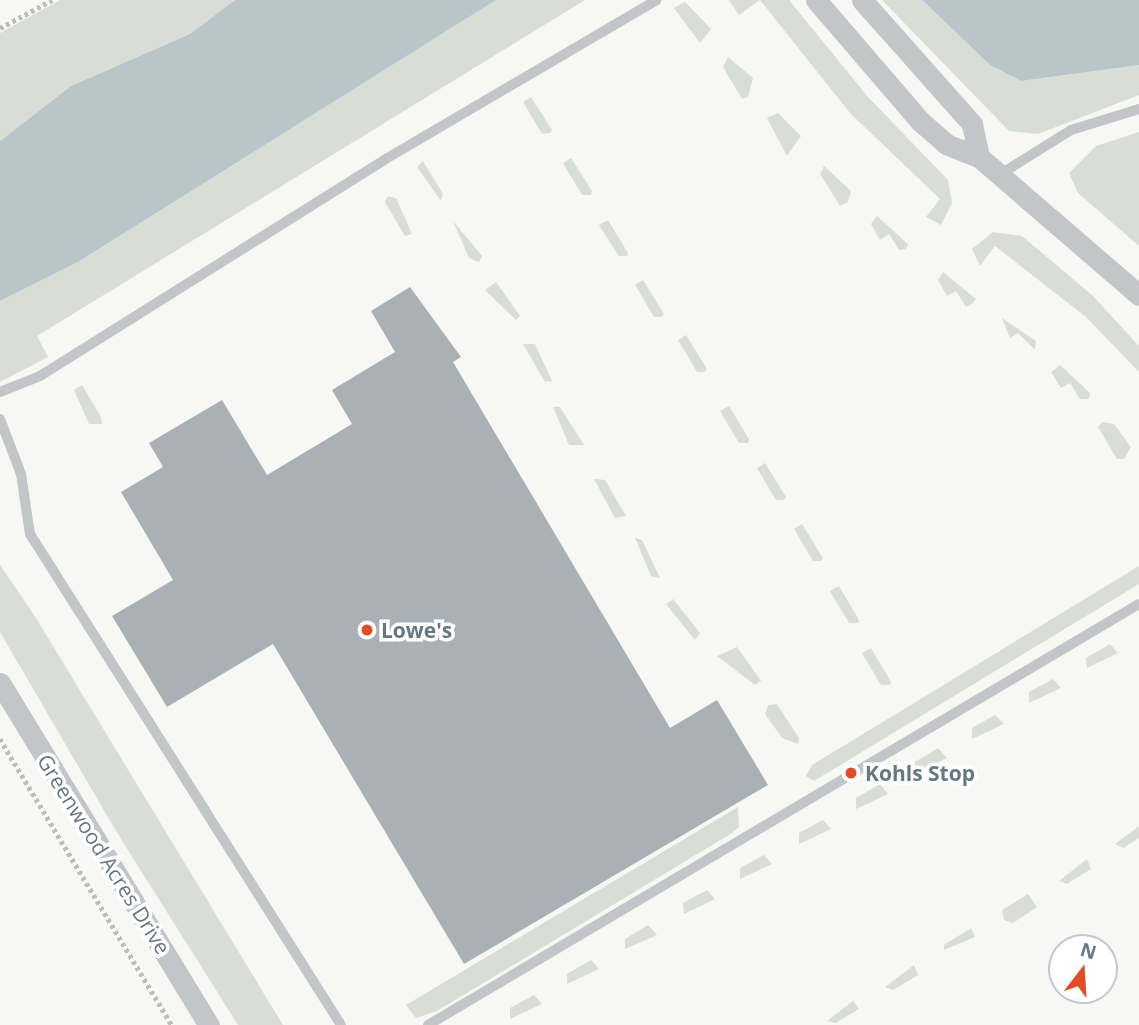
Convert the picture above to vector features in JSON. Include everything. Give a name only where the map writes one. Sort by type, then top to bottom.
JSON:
[{"type":"street","points":[[816,0],[920,121],[946,144],[979,157],[1139,295]]},
{"type":"street","points":[[862,0],[972,124],[979,157]]},
{"type":"street","name":"Greenwood Acres Drive","points":[[0,682],[209,1025]]},
{"type":"lane","points":[[0,392],[40,376],[384,160],[657,0]]},
{"type":"lane","points":[[999,175],[1072,130],[1139,109]]},
{"type":"lane","points":[[0,419],[21,474],[30,534],[341,1025]]},
{"type":"lane","points":[[428,1025],[1139,604]]},
{"type":"path","points":[[0,28],[52,0]]},
{"type":"path","points":[[0,739],[172,1025]]},
{"type":"shaded area","points":[[60,0],[235,0],[190,34],[71,86],[0,141],[0,33]]},
{"type":"shaded area","points":[[235,0],[496,0],[78,262],[0,301],[0,141],[71,86],[190,34]]},
{"type":"shaded area","points":[[496,0],[585,0],[37,336],[48,357],[0,382],[0,301],[78,262]]},
{"type":"shaded area","points":[[729,0],[760,0],[739,15]]},
{"type":"shaded area","points":[[760,0],[789,0],[868,97],[948,180],[952,203],[941,225],[926,217],[940,199],[850,113]]},
{"type":"shaded area","points":[[882,0],[922,0],[990,65],[1021,81],[1139,65],[1139,95],[1038,134],[1009,131]]},
{"type":"shaded area","points":[[922,0],[1139,0],[1139,65],[1021,81],[990,65]]},
{"type":"shaded area","points":[[685,2],[711,29],[700,43],[674,8]]},
{"type":"shaded area","points":[[728,57],[753,78],[748,97],[742,99],[723,67]]},
{"type":"shaded area","points":[[531,97],[552,130],[550,133],[542,134],[523,102]]},
{"type":"shaded area","points":[[778,113],[801,136],[787,156],[767,118]]},
{"type":"shaded area","points":[[1139,132],[1139,246],[1078,193],[1069,173],[1096,146]]},
{"type":"shaded area","points":[[571,158],[592,191],[591,195],[582,195],[563,163]]},
{"type":"shaded area","points":[[423,161],[443,194],[441,201],[417,167]]},
{"type":"shaded area","points":[[824,166],[851,191],[848,202],[840,206],[820,174]]},
{"type":"shaded area","points":[[388,196],[396,198],[412,234],[405,236],[385,202]]},
{"type":"shaded area","points":[[877,216],[908,244],[906,249],[899,250],[889,234],[880,240],[871,224]]},
{"type":"shaded area","points":[[608,220],[628,253],[627,256],[619,256],[599,225]]},
{"type":"shaded area","points":[[453,221],[482,256],[479,262],[469,258]]},
{"type":"shaded area","points":[[993,232],[1022,236],[1093,296],[1139,346],[1139,372],[1086,317],[995,246],[980,266],[972,249]]},
{"type":"shaded area","points":[[943,272],[976,299],[973,303],[966,307],[956,291],[947,296],[938,280]]},
{"type":"shaded area","points":[[643,280],[664,314],[662,317],[654,317],[635,285]]},
{"type":"shaded area","points":[[496,282],[520,316],[516,320],[485,290]]},
{"type":"shaded area","points":[[1002,318],[1036,341],[1035,350],[1018,333],[1010,338]]},
{"type":"shaded area","points":[[686,335],[707,369],[705,372],[697,372],[678,340]]},
{"type":"shaded area","points":[[523,344],[535,344],[552,381],[545,382]]},
{"type":"shaded area","points":[[1060,365],[1090,393],[1089,399],[1080,399],[1070,383],[1061,388],[1051,372]]},
{"type":"shaded area","points":[[82,385],[101,417],[102,424],[89,424],[74,390]]},
{"type":"shaded area","points":[[729,406],[749,439],[748,443],[739,443],[720,411]]},
{"type":"shaded area","points":[[553,407],[560,407],[584,445],[569,445]]},
{"type":"shaded area","points":[[1103,422],[1114,424],[1131,447],[1124,459],[1117,459],[1098,427]]},
{"type":"shaded area","points":[[765,463],[786,497],[784,500],[776,500],[757,468]]},
{"type":"shaded area","points":[[594,479],[605,480],[626,516],[615,518]]},
{"type":"shaded area","points":[[802,524],[823,558],[821,561],[813,561],[794,529]]},
{"type":"shaded area","points":[[635,538],[642,540],[660,578],[651,576]]},
{"type":"shaded area","points":[[0,565],[36,618],[283,1025],[238,1025],[116,831],[0,632]]},
{"type":"shaded area","points":[[1139,566],[1139,584],[814,781],[806,776],[812,765]]},
{"type":"shaded area","points":[[839,586],[859,620],[858,623],[849,623],[830,591]]},
{"type":"shaded area","points":[[673,599],[700,633],[695,640],[666,604]]},
{"type":"shaded area","points":[[1110,644],[1118,653],[1087,668],[1086,658]]},
{"type":"shaded area","points":[[737,647],[761,681],[755,685],[717,656]]},
{"type":"shaded area","points":[[871,648],[891,682],[890,685],[881,685],[862,653]]},
{"type":"shaded area","points":[[1053,679],[1061,688],[1029,703],[1029,692]]},
{"type":"shaded area","points":[[777,704],[799,738],[798,744],[782,738],[765,714],[768,705]]},
{"type":"shaded area","points":[[995,715],[1004,724],[972,739],[972,728]]},
{"type":"shaded area","points":[[938,748],[947,758],[915,773],[915,762]]},
{"type":"shaded area","points":[[880,784],[888,794],[856,809],[856,798]]},
{"type":"shaded area","points":[[738,807],[739,827],[732,833],[437,1011],[416,1018],[406,1005]]},
{"type":"shaded area","points":[[823,820],[831,829],[799,844],[799,833]]},
{"type":"shaded area","points":[[1139,826],[1139,838],[1123,848],[1115,844]]},
{"type":"shaded area","points":[[764,855],[772,864],[740,879],[740,868]]},
{"type":"shaded area","points":[[1087,859],[1091,869],[1067,884],[1059,881]]},
{"type":"shaded area","points":[[707,890],[715,899],[684,914],[683,903]]},
{"type":"shaded area","points":[[1028,894],[1037,907],[1013,923],[1004,920],[1002,910]]},
{"type":"shaded area","points":[[648,925],[657,935],[625,949],[625,939]]},
{"type":"shaded area","points":[[971,928],[975,937],[944,950],[944,945]]},
{"type":"shaded area","points":[[591,960],[599,969],[567,984],[567,974]]},
{"type":"shaded area","points":[[914,965],[918,975],[893,990],[885,987]]},
{"type":"shaded area","points":[[534,995],[542,1004],[510,1019],[510,1008]]},
{"type":"shaded area","points":[[853,1001],[859,1009],[836,1023],[827,1021]]},
{"type":"building","name":"Lowe's","points":[[410,287],[461,357],[453,362],[670,728],[717,700],[768,785],[464,964],[273,644],[167,707],[112,616],[173,580],[121,492],[163,467],[149,443],[222,400],[267,475],[352,424],[332,390],[395,352],[371,311]]},
{"type":"place","name":"Lowe's","points":[[367,630]]},
{"type":"place","name":"Kohls Stop","points":[[851,773]]}]
